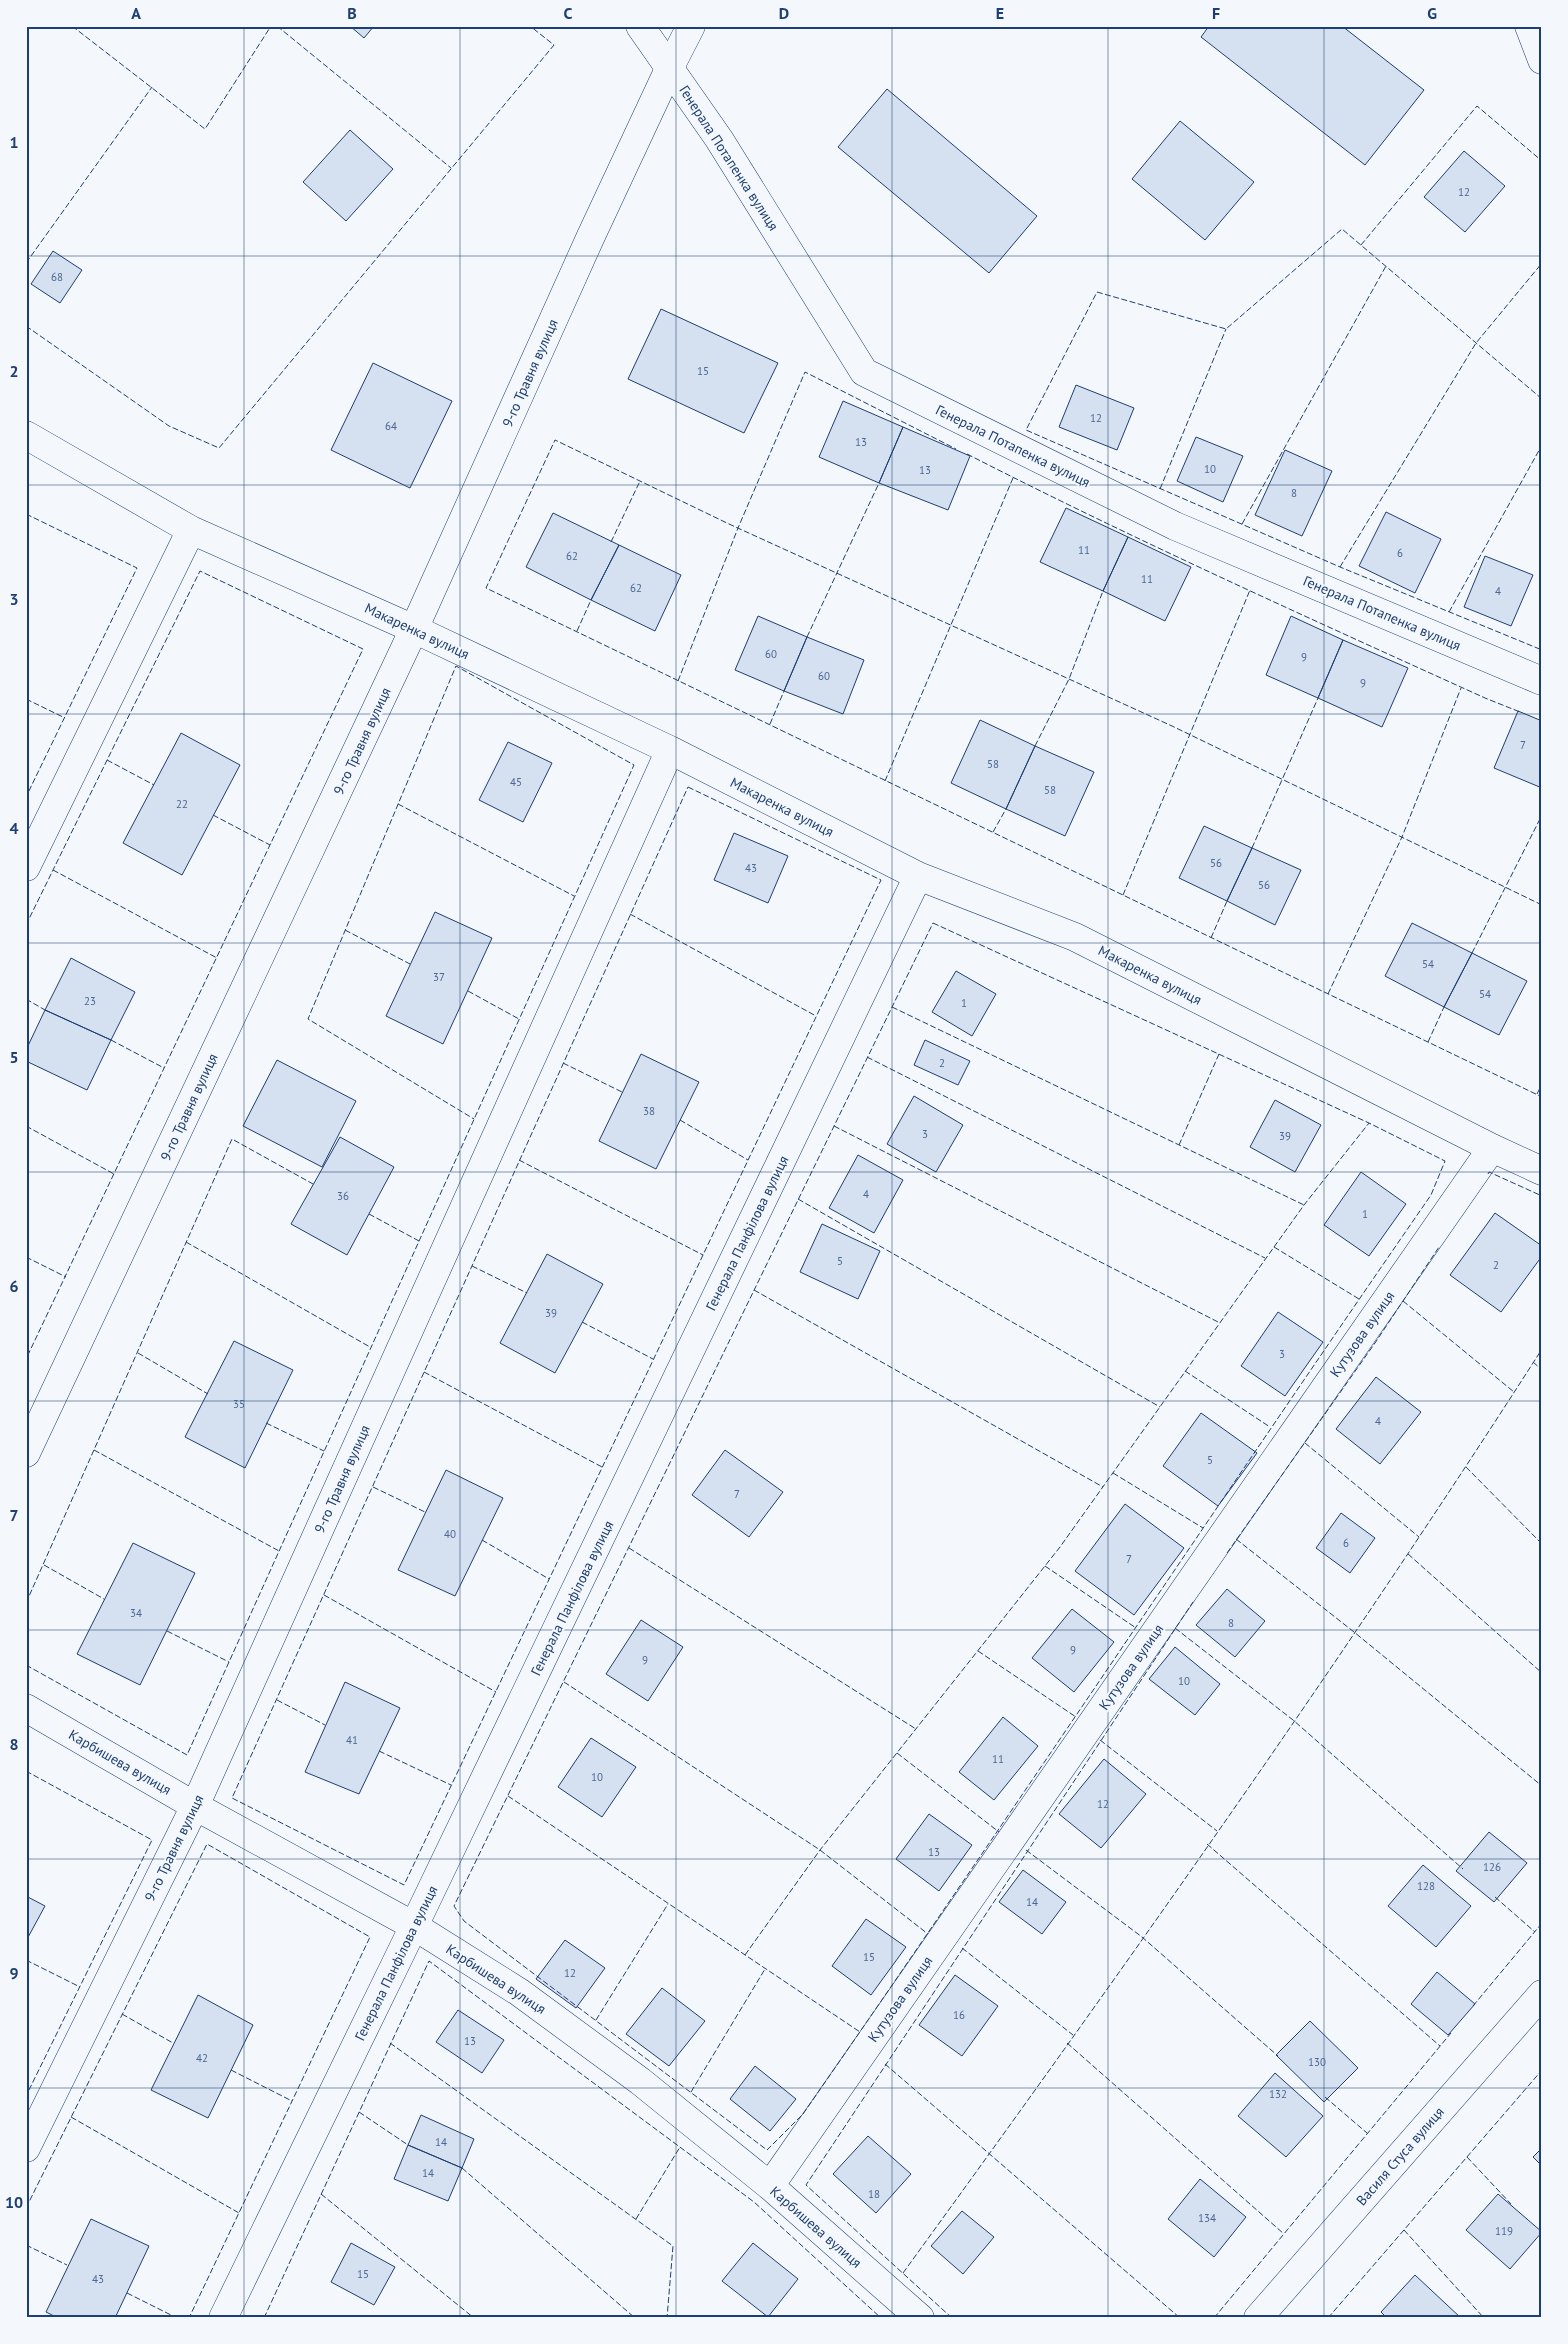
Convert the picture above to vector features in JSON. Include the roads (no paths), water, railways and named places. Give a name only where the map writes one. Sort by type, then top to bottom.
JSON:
[{"type":"street","name":"Генерала Потапенка вулиця","points":[[640,26],[670,67],[761,205],[805,280],[864,372],[1175,526],[1542,681]]},
{"type":"street","name":"9-го Травня вулиця","points":[[26,1453],[414,629],[670,67],[691,26]]},
{"type":"street","points":[[1529,26],[1542,60]]},
{"type":"street","name":"Макаренка вулиця","points":[[26,435],[191,530],[414,629],[670,750],[918,876],[1075,937],[1492,1148],[1542,1171]]},
{"type":"street","points":[[26,868],[191,530]]},
{"type":"street","name":"9-го Травня вулиця","points":[[26,2148],[195,1806],[670,750]]},
{"type":"street","name":"Генерала Панфілова вулиця","points":[[223,2318],[414,1926],[918,876]]},
{"type":"street","name":"Кутузова вулиця","points":[[770,2186],[1492,1148]]},
{"type":"street","name":"Карбишева вулиця","points":[[26,1708],[195,1806],[414,1926],[518,1992],[640,2082],[770,2186],[920,2318]]},
{"type":"street","name":"Василя Стуса вулиця","points":[[1258,2318],[1542,1994]]}]
